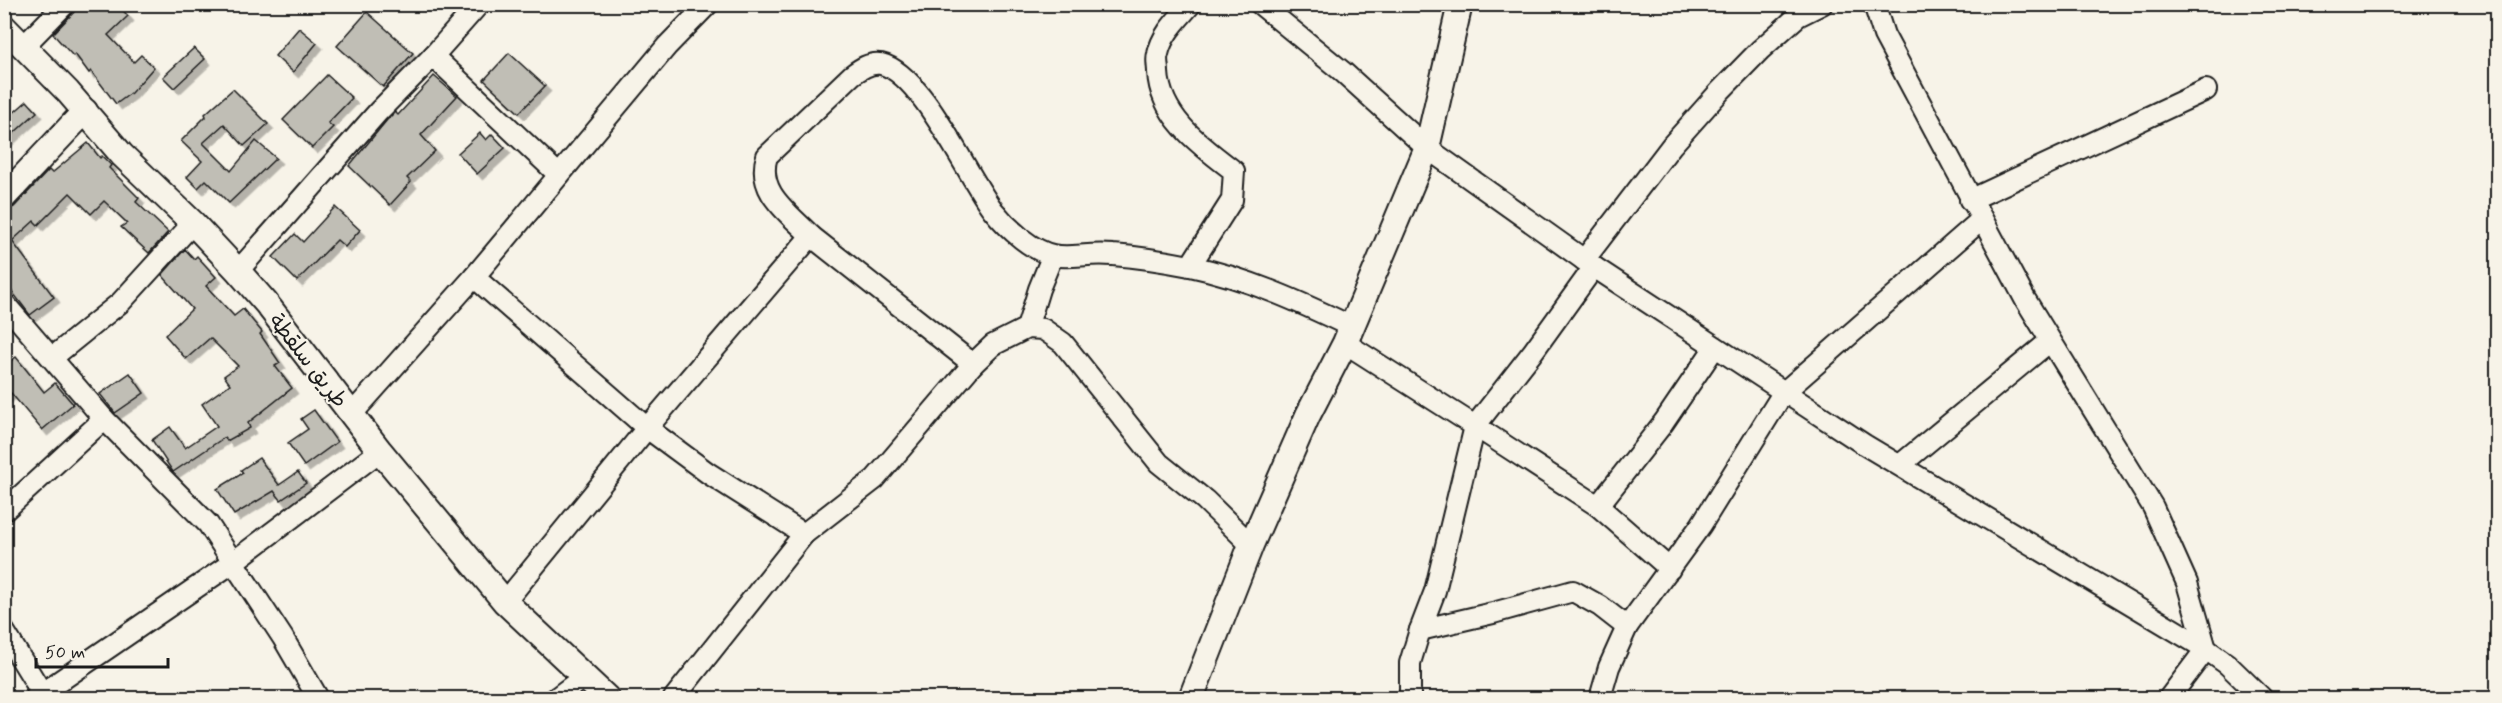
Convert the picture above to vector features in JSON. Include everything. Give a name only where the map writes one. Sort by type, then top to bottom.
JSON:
[{"type":"street","points":[[24,46],[65,4]]},
{"type":"street","points":[[238,271],[378,112],[433,56],[479,4]]},
{"type":"street","points":[[351,415],[474,277],[667,46],[708,4]]},
{"type":"street","points":[[1190,266],[1232,200],[1234,187],[1234,171],[1176,120],[1164,99],[1161,88],[1157,54],[1170,28],[1191,4]]},
{"type":"street","points":[[1260,4],[1343,72],[1427,148],[1589,264],[1783,393],[2206,649],[2227,664],[2262,699]]},
{"type":"street","points":[[1191,699],[1251,545],[1308,415],[1348,335],[1427,148],[1460,4]]},
{"type":"street","points":[[1410,699],[1410,663],[1435,591],[1475,426],[1532,353],[1589,264],[1672,145],[1760,50],[1798,16],[1822,4]]},
{"type":"street","points":[[1874,4],[1884,35],[1981,220],[2050,341],[2153,507],[2187,583],[2206,649]]},
{"type":"street","name":"طريق سلقطة","points":[[4,27],[85,111],[122,155],[193,223],[238,271],[272,310],[380,451],[506,602],[607,699]]},
{"type":"street","points":[[433,56],[559,175]]},
{"type":"street","points":[[973,364],[811,236],[770,193],[764,179],[763,169],[767,156],[852,75],[864,67],[879,64],[893,69],[903,78],[939,120],[965,168],[994,211],[1023,239],[1052,257],[1111,255],[1190,266],[1273,291],[1348,335],[1475,426],[1598,506],[1670,569]]},
{"type":"street","points":[[1970,200],[2206,90]]},
{"type":"street","points":[[4,197],[85,111]]},
{"type":"street","points":[[1600,699],[1609,667],[1627,627],[1720,495],[1783,393],[1981,220]]},
{"type":"street","points":[[53,357],[121,302],[193,223]]},
{"type":"street","points":[[506,602],[648,428],[811,236]]},
{"type":"street","points":[[1027,327],[1052,257]]},
{"type":"street","points":[[474,277],[648,428],[708,473],[804,534]]},
{"type":"street","points":[[4,303],[53,357],[104,419],[208,524],[283,638],[318,699]]},
{"type":"street","points":[[674,699],[804,534],[875,479],[973,364],[993,345],[1027,327],[1043,329],[1063,343],[1160,464],[1205,500],[1251,545]]},
{"type":"street","points":[[1900,465],[2050,341]]},
{"type":"street","points":[[1598,506],[1664,423],[1715,346]]},
{"type":"street","points":[[4,511],[104,419]]},
{"type":"street","points":[[4,631],[38,696],[232,563],[380,451]]},
{"type":"street","points":[[1420,630],[1493,614],[1573,591],[1600,606],[1627,627]]},
{"type":"street","points":[[2169,699],[2206,649]]},
{"type":"street","points":[[556,699],[584,677]]},
{"type":"building","points":[[77,4],[117,4],[128,16],[108,35],[134,62],[141,55],[154,67],[131,93],[116,104],[91,71],[89,73],[75,54],[73,56],[53,34],[74,12]]},
{"type":"building","points":[[367,12],[413,53],[383,87],[337,46]]},
{"type":"building","points":[[299,28],[317,43],[293,72],[275,56]]},
{"type":"building","points":[[194,48],[205,59],[174,88],[163,77]]},
{"type":"building","points":[[509,53],[545,86],[519,113],[484,80]]},
{"type":"building","points":[[327,75],[352,98],[328,123],[333,127],[312,148],[283,120]]},
{"type":"building","points":[[434,76],[457,96],[421,135],[435,151],[407,178],[411,182],[390,205],[349,166],[387,120],[395,112],[398,115]]},
{"type":"building","points":[[233,89],[268,124],[244,146],[224,124],[203,143],[231,171],[256,141],[276,158],[229,203],[206,180],[198,188],[187,177],[202,161],[181,141],[206,116],[205,114]]},
{"type":"building","points":[[27,101],[37,112],[4,142],[4,121]]},
{"type":"building","points":[[480,133],[486,140],[492,134],[505,148],[477,174],[458,153]]},
{"type":"building","points":[[88,143],[100,158],[102,156],[111,165],[109,168],[139,198],[136,202],[168,232],[149,253],[121,227],[127,223],[104,201],[91,214],[70,193],[38,225],[34,221],[12,241],[54,297],[30,315],[4,281],[4,211],[14,207],[49,170],[52,173]]},
{"type":"building","points":[[335,207],[360,230],[345,247],[337,240],[297,281],[273,257],[295,234],[303,242]]},
{"type":"building","points":[[185,249],[194,259],[197,256],[216,277],[206,286],[234,316],[243,309],[262,332],[260,334],[280,363],[275,366],[292,388],[248,423],[250,428],[227,441],[225,437],[173,472],[152,440],[170,427],[185,448],[217,426],[202,404],[230,384],[224,376],[238,366],[210,338],[186,359],[165,335],[192,309],[162,275]]},
{"type":"building","points":[[16,357],[44,392],[55,383],[73,404],[42,430],[11,393],[4,398],[4,366]]},
{"type":"building","points":[[130,373],[144,393],[115,413],[100,394]]},
{"type":"building","points":[[314,410],[337,442],[304,466],[288,443],[308,429],[301,419]]},
{"type":"building","points":[[259,458],[279,485],[298,472],[306,483],[281,500],[274,491],[234,515],[217,489],[243,473],[241,470]]}]
